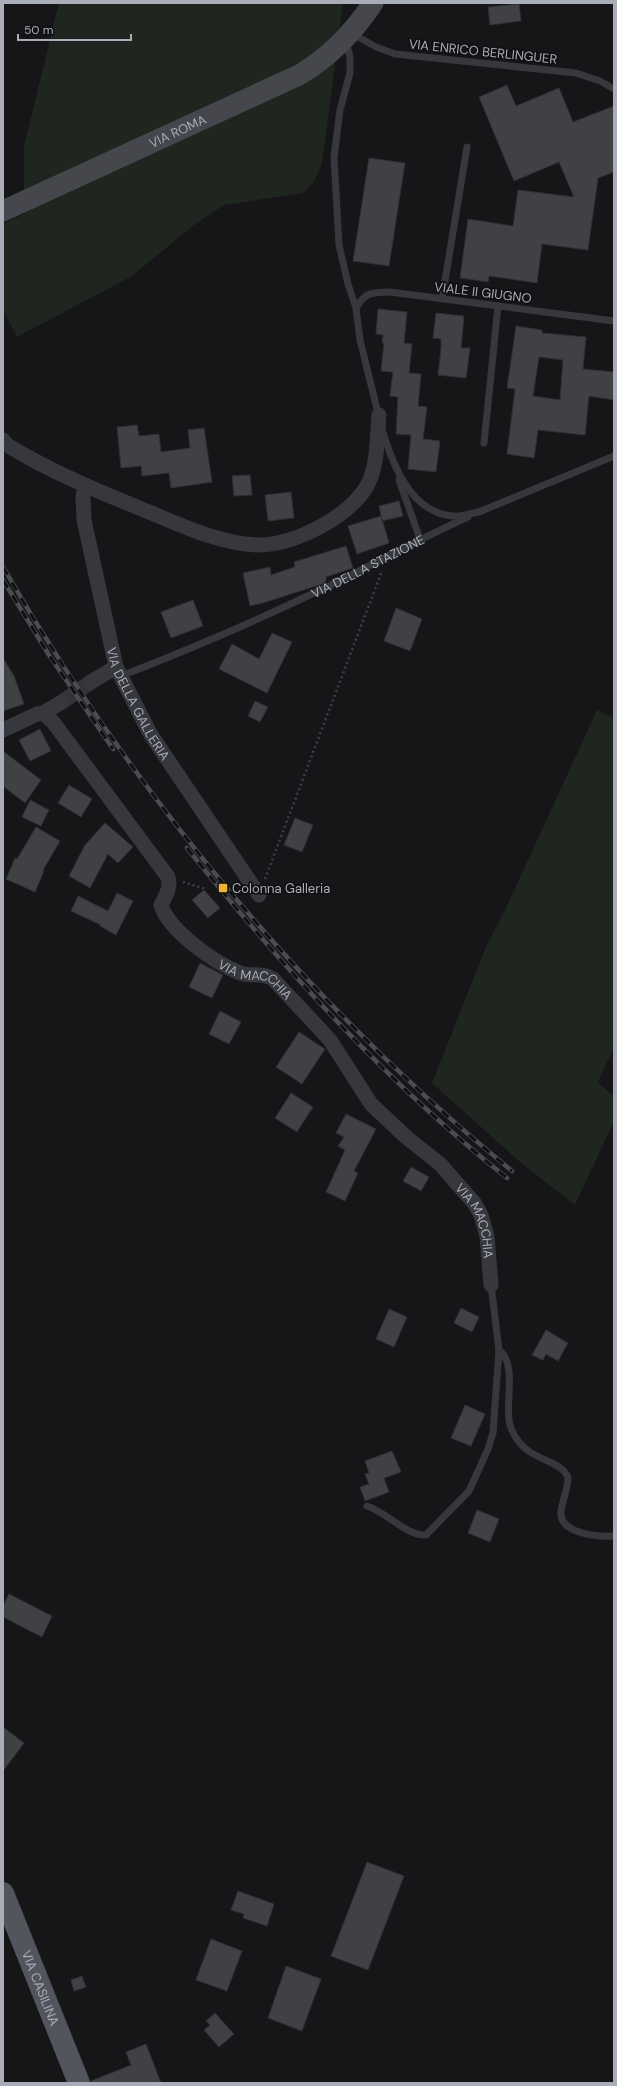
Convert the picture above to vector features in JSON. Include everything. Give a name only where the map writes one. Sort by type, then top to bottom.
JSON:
[{"type":"main road","name":"VIA CASILINA","points":[[3,1893],[79,2083]]},
{"type":"street","name":"VIA ROMA","points":[[3,211],[283,83],[318,64],[348,36],[373,3]]},
{"type":"street","points":[[3,440],[7,445],[41,466],[175,523],[219,538],[240,543],[259,545],[275,543],[308,532],[344,512],[358,498],[371,475],[376,452],[379,415]]},
{"type":"street","name":"VIA DELLA GALLERIA","points":[[85,486],[83,497],[84,520],[119,671],[151,735],[259,895]]},
{"type":"street","points":[[91,682],[119,671]]},
{"type":"street","points":[[3,730],[37,714],[43,714],[62,702]]},
{"type":"street","points":[[43,714],[53,722],[168,878]]},
{"type":"street","name":"VIA MACCHIA","points":[[168,878],[170,884],[169,890],[161,905],[164,913],[171,923],[203,951],[222,964],[240,973],[268,976],[273,979],[330,1040],[371,1104],[406,1137],[440,1164],[475,1204],[481,1215],[487,1236],[491,1285]]},
{"type":"lane","name":"VIA ENRICO BERLINGUER","points":[[348,36],[395,54],[576,73],[600,81],[614,89]]},
{"type":"lane","points":[[348,36],[350,63],[340,110],[334,157],[339,245],[348,284],[356,308],[360,340],[379,415],[395,468],[420,539]]},
{"type":"lane","points":[[442,298],[467,147]]},
{"type":"lane","name":"VIALE II GIUGNO","points":[[356,308],[362,298],[370,293],[390,292],[614,321]]},
{"type":"lane","points":[[484,443],[498,306]]},
{"type":"lane","name":"VIA DELLA STAZIONE","points":[[119,671],[188,650],[318,591],[420,539],[482,511],[614,456]]},
{"type":"lane","points":[[395,468],[406,486],[419,500],[441,514],[452,516],[482,511]]},
{"type":"lane","points":[[367,1506],[377,1509],[411,1532],[421,1535],[431,1532],[462,1500],[473,1484],[493,1433],[499,1350],[491,1285]]},
{"type":"lane","points":[[499,1350],[506,1359],[510,1384],[509,1415],[513,1432],[524,1448],[559,1467],[568,1477],[561,1511],[562,1519],[572,1528],[586,1535],[614,1536]]},
{"type":"path","points":[[259,895],[388,556]]},
{"type":"path","points":[[168,878],[206,889]]},
{"type":"shaded area","points":[[59,3],[343,3],[322,164],[314,182],[303,193],[224,205],[195,224],[132,276],[17,337],[3,310],[3,224],[24,214],[24,146]]},
{"type":"shaded area","points":[[597,710],[614,718],[614,1047],[598,1082],[614,1097],[614,1121],[575,1205],[520,1162],[432,1083],[486,947],[505,910]]},
{"type":"building","points":[[519,4],[521,21],[490,25],[488,7]]},
{"type":"building","points":[[507,85],[516,106],[559,88],[573,122],[614,106],[614,172],[598,178],[588,250],[542,244],[537,283],[489,276],[488,282],[460,278],[468,219],[513,226],[518,190],[574,197],[559,162],[514,181],[479,97]]},
{"type":"building","points":[[369,158],[405,163],[389,266],[353,261]]},
{"type":"building","points":[[378,309],[407,312],[404,343],[412,344],[409,373],[421,374],[418,406],[427,407],[423,439],[440,441],[436,472],[408,469],[411,435],[396,434],[398,397],[390,396],[393,372],[381,371],[384,343],[382,343],[383,335],[376,334]]},
{"type":"building","points":[[436,313],[464,316],[461,348],[470,348],[466,378],[438,375],[441,339],[433,338]]},
{"type":"building","points":[[516,326],[542,330],[542,333],[586,337],[583,369],[614,372],[614,400],[589,396],[585,435],[538,430],[534,458],[507,454],[515,389],[507,388]],"holes":[[[539,357],[563,360],[560,400],[533,396]]]},
{"type":"building","points":[[137,425],[139,436],[159,434],[161,452],[190,448],[188,430],[204,428],[212,482],[171,488],[169,473],[142,476],[141,466],[121,468],[117,427]]},
{"type":"building","points":[[250,475],[252,495],[234,496],[232,476]]},
{"type":"building","points":[[291,492],[294,518],[268,521],[265,495]]},
{"type":"building","points":[[399,501],[403,516],[382,521],[379,506]]},
{"type":"building","points":[[381,516],[389,543],[357,554],[348,526]]},
{"type":"building","points":[[346,546],[353,568],[326,577],[326,581],[322,584],[250,606],[243,573],[270,567],[271,575],[295,567],[294,562]]},
{"type":"building","points":[[193,600],[203,626],[171,638],[161,612]]},
{"type":"building","points":[[396,608],[422,619],[410,651],[384,641]]},
{"type":"building","points":[[272,633],[292,642],[267,693],[219,669],[232,644],[259,659]]},
{"type":"building","points":[[3,658],[14,676],[24,704],[3,711]]},
{"type":"building","points":[[255,701],[268,707],[260,722],[248,716]]},
{"type":"building","points":[[40,729],[51,751],[30,761],[19,740]]},
{"type":"building","points":[[3,751],[41,780],[25,803],[3,786]]},
{"type":"building","points":[[69,785],[92,799],[81,817],[58,803]]},
{"type":"building","points":[[30,800],[49,810],[41,826],[22,817]]},
{"type":"building","points":[[295,818],[313,825],[302,852],[284,845]]},
{"type":"building","points":[[105,823],[133,847],[118,863],[108,854],[90,888],[69,876],[85,845]]},
{"type":"building","points":[[36,827],[60,841],[43,870],[44,871],[35,892],[6,879],[15,858],[17,859]]},
{"type":"building","points":[[204,890],[220,908],[208,918],[192,900]]},
{"type":"building","points":[[117,893],[133,901],[116,935],[100,926],[101,925],[71,911],[78,896],[108,911]]},
{"type":"building","points":[[200,963],[223,975],[212,998],[189,987]]},
{"type":"building","points":[[220,1011],[241,1022],[229,1044],[209,1034]]},
{"type":"building","points":[[299,1032],[325,1049],[302,1084],[276,1067]]},
{"type":"building","points":[[291,1093],[313,1107],[297,1132],[275,1118]]},
{"type":"building","points":[[346,1114],[376,1129],[354,1171],[358,1173],[345,1201],[326,1192],[345,1150],[338,1146],[344,1137],[336,1133]]},
{"type":"building","points":[[411,1167],[429,1177],[421,1191],[403,1181]]},
{"type":"building","points":[[461,1308],[479,1317],[472,1332],[454,1323]]},
{"type":"building","points":[[389,1309],[407,1317],[394,1347],[376,1339]]},
{"type":"building","points":[[546,1330],[568,1343],[558,1361],[546,1354],[543,1360],[532,1355]]},
{"type":"building","points":[[465,1405],[485,1414],[471,1446],[451,1438]]},
{"type":"building","points":[[392,1451],[401,1472],[384,1478],[389,1492],[365,1501],[360,1487],[369,1484],[365,1474],[369,1473],[365,1461]]},
{"type":"building","points":[[477,1510],[499,1519],[490,1542],[468,1533]]},
{"type":"building","points":[[9,1594],[52,1616],[42,1637],[3,1617],[3,1606]]},
{"type":"building","points":[[3,1727],[24,1743],[3,1771]]},
{"type":"building","points":[[367,1862],[404,1876],[368,1970],[331,1956]]},
{"type":"building","points":[[238,1891],[274,1904],[267,1926],[243,1918],[244,1914],[231,1910]]},
{"type":"building","points":[[211,1939],[242,1951],[227,1991],[196,1980]]},
{"type":"building","points":[[286,1966],[321,1979],[302,2031],[268,2018]]},
{"type":"building","points":[[82,1976],[86,1987],[74,1991],[71,1980]]},
{"type":"building","points":[[215,2013],[234,2034],[219,2047],[204,2030],[210,2025],[206,2021]]},
{"type":"building","points":[[146,2044],[161,2083],[91,2083],[91,2081],[131,2065],[126,2052]]},
{"type":"tunnel","points":[[62,702],[91,682]]},
{"type":"railway","points":[[3,567],[54,651],[109,733],[167,814],[230,892],[296,967],[365,1038],[437,1107],[512,1171]]},
{"type":"railway","points":[[3,580],[49,655],[113,749]]},
{"type":"railway","points":[[187,848],[261,937],[338,1022],[420,1103],[507,1178]]},
{"type":"place","name":"Colonna Galleria","points":[[223,888]]}]
